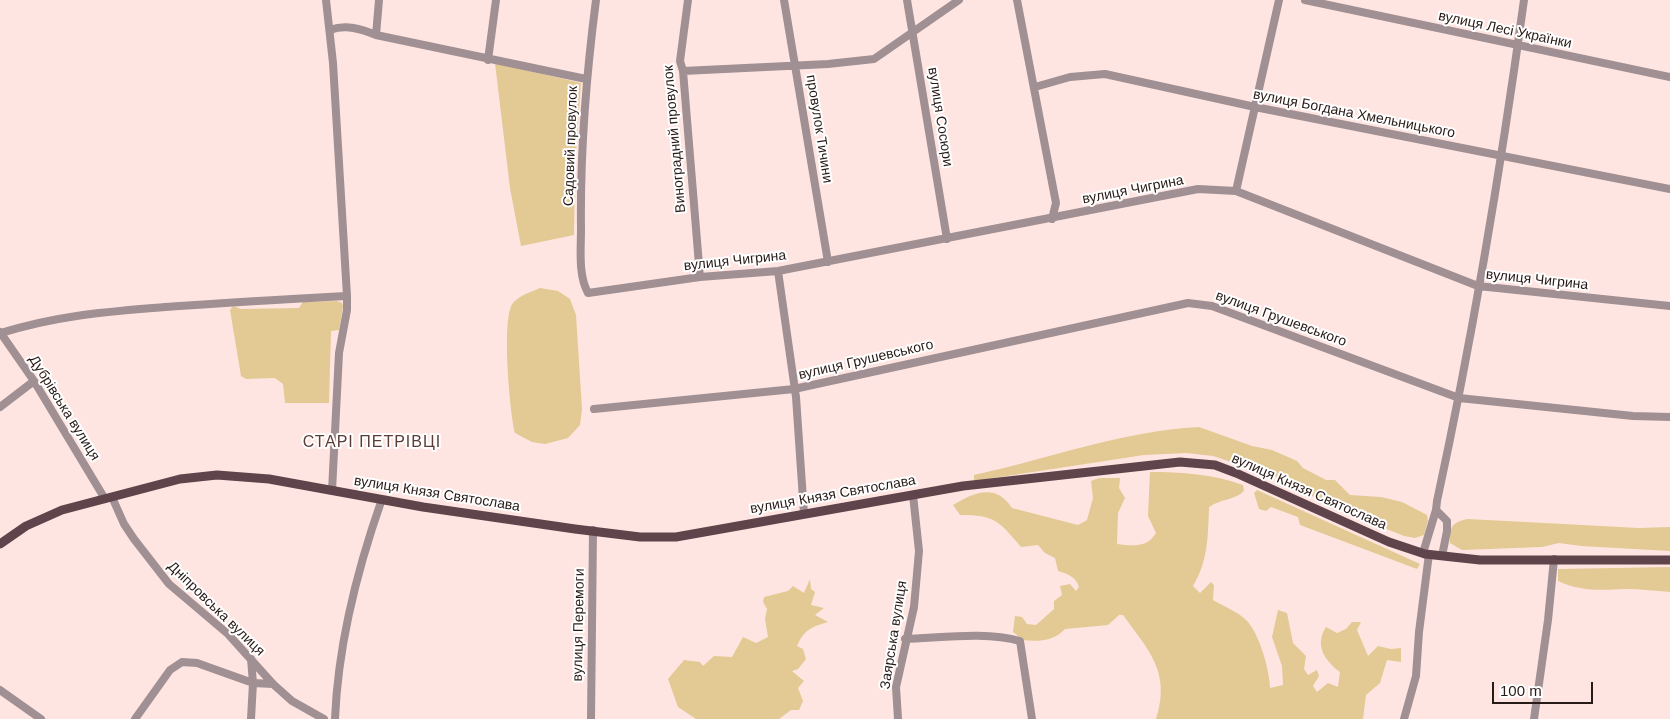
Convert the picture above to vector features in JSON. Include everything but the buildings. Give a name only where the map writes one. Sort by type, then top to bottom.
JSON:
[{"type":"main road","name":"вулиця Князя Святослава","points":[[0,544],[26,526],[53,514],[180,479],[217,475],[270,479],[382,499],[640,537],[676,537],[963,486],[1134,465],[1180,462],[1206,464],[1236,473],[1388,542],[1426,554],[1480,560],[1670,560]]},
{"type":"street","points":[[326,0],[330,30],[347,296],[347,310],[339,353],[332,491]]},
{"type":"street","points":[[376,35],[380,0]]},
{"type":"street","points":[[488,60],[496,0]]},
{"type":"street","name":"Садовий провулок","points":[[588,293],[584,286],[581,258],[581,155],[586,79],[596,0]]},
{"type":"street","name":"Виноградний провулок","points":[[688,0],[680,61],[683,70],[700,277]]},
{"type":"street","name":"провулок Тичини","points":[[784,0],[828,262]]},
{"type":"street","name":"вулиця Сосюри","points":[[907,0],[947,239]]},
{"type":"street","points":[[683,70],[796,65],[874,59],[959,0]]},
{"type":"street","points":[[1018,0],[1056,203],[1052,219]]},
{"type":"street","points":[[1236,191],[1280,0]]},
{"type":"street","name":"вулиця Лесі Українки","points":[[1305,0],[1670,77]]},
{"type":"street","points":[[1404,719],[1416,676],[1426,554],[1459,398],[1501,156],[1524,0]]},
{"type":"street","points":[[330,30],[343,26],[362,29],[376,35],[488,60],[586,79]]},
{"type":"street","name":"вулиця Богдана Хмельницького","points":[[1035,87],[1070,77],[1105,74],[1255,107],[1670,189]]},
{"type":"street","name":"вулиця Чигрина","points":[[588,293],[700,277],[778,271],[1198,189],[1236,191],[1478,286],[1670,306]]},
{"type":"street","points":[[778,271],[794,389],[804,514]]},
{"type":"street","points":[[1,332],[34,322],[79,315],[225,302],[347,296]]},
{"type":"street","name":"вулиця Грушевського","points":[[594,409],[794,389],[1188,303],[1212,306],[1459,398],[1633,416],[1670,417]]},
{"type":"street","name":"Дубрівська вулиця","points":[[1,332],[109,498]]},
{"type":"street","points":[[0,408],[34,381]]},
{"type":"street","name":"Заярська вулиця","points":[[898,719],[896,687],[905,639],[914,607],[919,551],[913,495]]},
{"type":"street","name":"Дніпровська вулиця","points":[[109,498],[134,540],[169,584],[228,634],[273,684],[292,701],[324,719]]},
{"type":"street","points":[[335,719],[336,696],[350,602],[364,550],[382,499]]},
{"type":"street","points":[[1436,510],[1447,521],[1448,531],[1442,556]]},
{"type":"street","name":"вулиця Перемоги","points":[[591,719],[593,530]]},
{"type":"street","points":[[1534,719],[1548,620],[1554,559]]},
{"type":"street","points":[[905,639],[986,636],[1008,637],[1020,641],[1032,719]]},
{"type":"street","points":[[251,659],[253,683],[251,719]]},
{"type":"street","points":[[135,719],[170,670],[182,662],[197,663],[253,683],[273,684]]},
{"type":"street","points":[[0,690],[40,719]]},
{"type":"shaded area","points":[[495,63],[581,83],[575,166],[574,235],[521,246],[510,188]]},
{"type":"shaded area","points":[[540,288],[558,291],[570,299],[576,315],[582,409],[580,425],[568,438],[545,444],[532,442],[515,433],[511,406],[507,345],[509,312],[513,303],[522,296]]},
{"type":"shaded area","points":[[337,301],[342,303],[343,306],[339,330],[331,331],[329,403],[285,403],[283,384],[275,378],[246,379],[241,376],[230,310],[233,306],[241,309],[299,308],[303,302]]},
{"type":"shaded area","points":[[1199,427],[1252,446],[1272,450],[1297,461],[1303,468],[1326,480],[1335,480],[1350,495],[1381,497],[1402,502],[1427,515],[1428,521],[1424,535],[1415,538],[1404,536],[1329,506],[1296,486],[1274,476],[1213,456],[1186,453],[1144,455],[974,481],[974,475],[1085,446],[1141,434]]},
{"type":"shaded area","points":[[1150,472],[1197,474],[1243,485],[1244,491],[1240,494],[1209,507],[1204,558],[1193,586],[1200,593],[1211,582],[1214,585],[1213,600],[1239,614],[1251,626],[1263,652],[1270,688],[1283,685],[1282,666],[1272,637],[1278,610],[1287,613],[1293,643],[1306,656],[1304,669],[1308,675],[1317,670],[1319,676],[1313,686],[1317,692],[1328,683],[1338,687],[1340,672],[1326,658],[1321,646],[1321,640],[1326,627],[1337,633],[1346,629],[1352,622],[1361,622],[1357,630],[1368,656],[1378,646],[1391,649],[1401,648],[1401,662],[1387,660],[1380,683],[1366,695],[1363,719],[1156,719],[1160,703],[1161,688],[1159,675],[1149,651],[1123,615],[1119,615],[1108,625],[1065,629],[1056,636],[1046,640],[1023,640],[1013,632],[1015,616],[1022,617],[1027,624],[1036,625],[1054,609],[1054,601],[1062,595],[1060,586],[1070,584],[1076,591],[1079,587],[1078,584],[1071,576],[1058,571],[1055,558],[1045,553],[1038,545],[1021,547],[995,521],[981,516],[960,515],[953,505],[969,496],[984,492],[992,493],[1006,500],[1012,508],[1078,525],[1087,520],[1093,498],[1091,481],[1099,478],[1120,478],[1119,488],[1125,498],[1118,513],[1117,544],[1139,545],[1144,544],[1156,533],[1148,516]]},
{"type":"shaded area","points":[[1257,490],[1420,564],[1417,569],[1300,525],[1298,517],[1271,507],[1266,511],[1259,509],[1254,493]]},
{"type":"shaded area","points":[[1468,519],[1639,528],[1670,527],[1670,551],[1559,543],[1542,547],[1462,550],[1450,543],[1450,533],[1455,524]]},
{"type":"shaded area","points":[[1670,567],[1670,592],[1632,589],[1592,590],[1567,585],[1558,581],[1558,569]]},
{"type":"shaded area","points":[[810,579],[811,589],[815,592],[811,605],[824,608],[815,615],[828,622],[809,630],[802,636],[797,646],[803,649],[806,659],[798,669],[792,671],[804,681],[798,688],[803,701],[799,710],[791,710],[779,719],[696,719],[678,707],[668,679],[684,660],[700,662],[703,666],[714,656],[732,657],[743,637],[756,643],[768,637],[765,619],[767,609],[763,602],[764,597],[788,591],[793,586],[804,593]]},
{"type":"district","name":"СТАРІ ПЕТРІВЦІ","points":[[372,443]]}]
